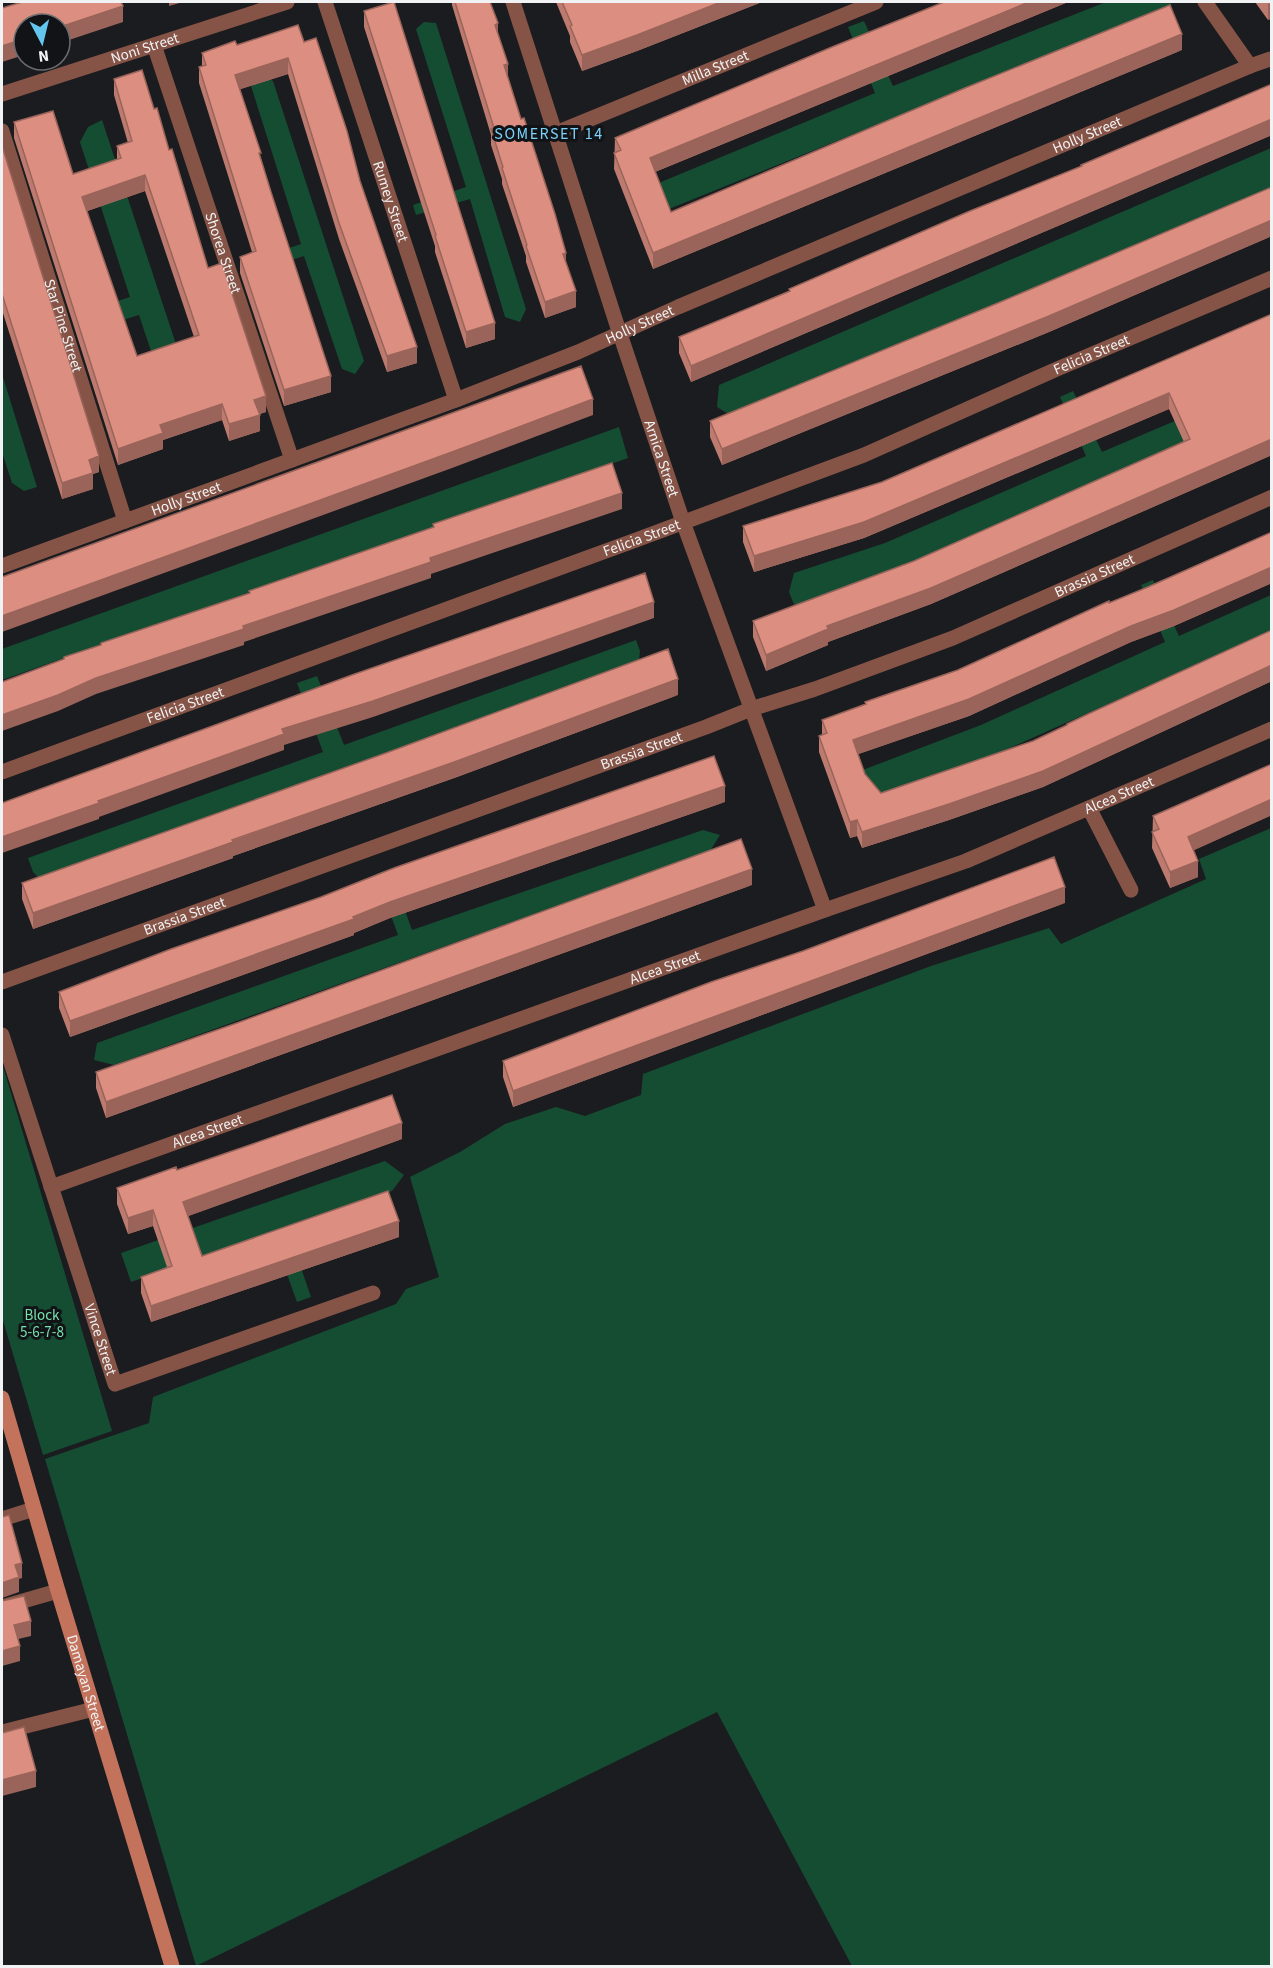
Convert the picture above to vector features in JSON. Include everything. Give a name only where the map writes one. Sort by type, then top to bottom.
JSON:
[{"type":"street","name":"Noni Street","points":[[2,94],[287,2]]},
{"type":"street","name":"Rumey Street","points":[[325,2],[456,400]]},
{"type":"street","name":"Arnica Street","points":[[513,2],[683,522],[825,910]]},
{"type":"street","name":"Milla Street","points":[[556,133],[876,2]]},
{"type":"street","points":[[1205,2],[1250,66]]},
{"type":"street","name":"Shorea Street","points":[[154,45],[292,460]]},
{"type":"street","name":"Holly Street","points":[[2,566],[456,400],[621,333],[1270,59]]},
{"type":"street","name":"Star Pine Street","points":[[2,131],[125,521]]},
{"type":"street","name":"Felicia Street","points":[[2,772],[864,455],[1057,369],[1272,278]]},
{"type":"street","name":"Brassia Street","points":[[2,982],[751,709],[825,685],[953,638],[1272,497]]},
{"type":"street","name":"Alcea Street","points":[[51,1187],[966,861],[1272,729]]},
{"type":"street","points":[[1089,808],[1131,890]]},
{"type":"street","name":"Vince Street","points":[[2,1035],[115,1384],[373,1293]]},
{"type":"street","name":"Damayan Street","points":[[2,1398],[58,1592],[172,1966]]},
{"type":"street","points":[[2,1519],[34,1509]]},
{"type":"street","points":[[2,1607],[58,1592]]},
{"type":"street","points":[[2,1732],[94,1709]]},
{"type":"green space","points":[[1106,2],[1169,2],[1172,5],[659,213],[652,198],[661,182],[875,93],[848,27],[864,21],[893,86]]},
{"type":"green space","points":[[424,22],[436,23],[526,309],[520,322],[505,317],[470,199],[416,215],[413,205],[466,187],[416,29]]},
{"type":"green space","points":[[258,74],[273,81],[364,361],[355,374],[342,369],[304,256],[257,271],[254,260],[301,244],[251,86]]},
{"type":"green space","points":[[102,120],[202,423],[175,423],[139,315],[81,333],[75,315],[130,297],[80,142],[88,127]]},
{"type":"green space","points":[[1271,148],[1271,189],[730,415],[717,407],[719,385]]},
{"type":"green space","points":[[2,374],[37,487],[24,491],[12,483],[2,452]]},
{"type":"green space","points":[[1271,380],[1271,407],[949,548],[795,607],[789,592],[794,573],[885,543],[1086,456],[1060,397],[1073,391],[1102,452]]},
{"type":"green space","points":[[619,427],[628,458],[2,680],[2,649]]},
{"type":"green space","points":[[1153,580],[1179,636],[1271,595],[1271,631],[994,755],[872,799],[860,771],[981,725],[1165,642],[1141,585]]},
{"type":"green space","points":[[636,640],[640,651],[639,661],[39,878],[33,872],[28,858],[323,752],[297,683],[317,676],[344,745]]},
{"type":"green space","points":[[1271,828],[1271,1966],[852,1966],[717,1712],[196,1966],[45,1459],[149,1423],[153,1397],[396,1304],[406,1289],[439,1277],[410,1177],[460,1152],[505,1124],[556,1107],[585,1116],[641,1095],[643,1074],[931,966],[1049,928],[1061,944],[1206,879],[1199,859]]},
{"type":"green space","points":[[703,830],[720,835],[710,851],[114,1065],[94,1060],[97,1043],[398,935],[376,874],[390,869],[412,930]]},
{"type":"green space","name":"Block 5-6-7-8","points":[[2,1063],[112,1431],[43,1455],[2,1317]]},
{"type":"green space","points":[[385,1161],[404,1175],[392,1191],[287,1227],[311,1297],[297,1302],[272,1233],[131,1282],[121,1253]]},
{"type":"building","points":[[22,2],[121,2],[123,6],[72,23],[72,12],[12,12],[12,43],[2,46],[2,8]]},
{"type":"building","points":[[394,2],[495,323],[466,332],[364,11]]},
{"type":"building","points":[[455,2],[490,2],[498,23],[495,25],[508,64],[504,65],[555,214],[566,253],[563,254],[576,291],[545,302],[502,168],[491,129],[494,128]]},
{"type":"building","points":[[562,2],[721,2],[582,55]]},
{"type":"building","points":[[944,2],[1029,2],[650,158],[671,212],[965,88],[1170,5],[1182,34],[653,253],[614,153],[621,150],[615,138]]},
{"type":"building","points":[[298,25],[304,42],[316,38],[347,131],[360,181],[417,347],[387,356],[339,223],[288,58],[235,75],[331,376],[284,390],[240,257],[256,251],[199,67],[206,65],[202,53],[235,41],[237,45]]},
{"type":"building","points":[[142,70],[154,109],[157,108],[169,150],[172,149],[208,268],[222,263],[266,396],[254,400],[260,415],[229,424],[222,404],[160,425],[163,433],[118,449],[14,122],[53,111],[73,174],[121,158],[117,146],[132,141],[114,79]],"holes":[[[145,175],[199,335],[137,356],[82,197]]]},
{"type":"building","points":[[1272,84],[1272,119],[691,366],[679,337]]},
{"type":"building","points":[[2,146],[99,456],[89,460],[93,473],[62,483],[2,294]]},
{"type":"building","points":[[1272,187],[1272,220],[1049,316],[722,449],[710,421]]},
{"type":"building","points":[[1272,314],[1272,439],[931,588],[827,626],[828,629],[766,655],[753,621],[914,561],[1190,439],[1169,393],[864,522],[754,556],[743,526],[882,482]]},
{"type":"building","points":[[581,366],[593,399],[2,616],[2,577]]},
{"type":"building","points":[[612,463],[622,493],[430,558],[431,562],[243,626],[244,629],[96,678],[58,695],[2,715],[2,682],[101,645],[101,643],[250,593],[249,591],[434,527],[433,524]]},
{"type":"building","points":[[1272,532],[1272,567],[1174,610],[1131,626],[969,699],[853,740],[865,774],[881,793],[1033,741],[1272,630],[1272,665],[1043,771],[862,832],[857,820],[850,822],[819,736],[827,733],[822,720],[866,704],[865,702],[958,670],[1109,601],[1109,603],[1148,587]]},
{"type":"building","points":[[645,573],[654,602],[373,701],[282,729],[284,734],[2,837],[2,803],[352,675]]},
{"type":"building","points":[[668,649],[678,679],[33,913],[22,883]]},
{"type":"building","points":[[714,756],[725,786],[390,902],[353,917],[354,919],[70,1021],[59,992],[171,949],[321,897],[394,868]]},
{"type":"building","points":[[1272,764],[1272,799],[1188,837],[1198,861],[1170,872],[1152,832],[1159,829],[1153,816]]},
{"type":"building","points":[[741,839],[752,869],[106,1102],[96,1072],[237,1023]]},
{"type":"building","points":[[1054,857],[1065,887],[513,1091],[503,1061],[711,982],[803,951]]},
{"type":"building","points":[[392,1095],[402,1123],[183,1202],[202,1256],[388,1191],[399,1221],[151,1306],[141,1277],[172,1266],[153,1210],[128,1218],[117,1188],[176,1167],[177,1170]]},
{"type":"building","points":[[9,1515],[22,1563],[15,1565],[19,1577],[2,1583],[2,1517]]},
{"type":"building","points":[[24,1596],[31,1621],[14,1625],[20,1646],[2,1651],[2,1601]]},
{"type":"building","points":[[24,1727],[36,1771],[2,1780],[2,1733]]},
{"type":"district","name":"SOMERSET 14","points":[[549,134]]}]
